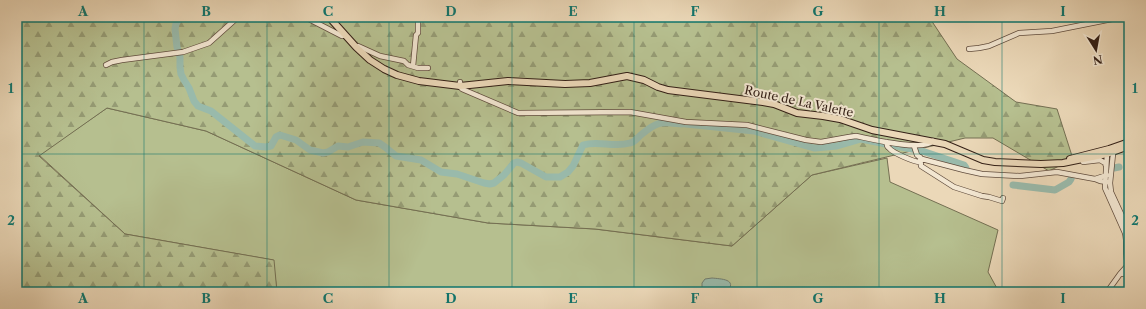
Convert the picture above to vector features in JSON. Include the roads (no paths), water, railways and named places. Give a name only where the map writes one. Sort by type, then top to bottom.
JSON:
[{"type":"main road","name":"Route de La Valette","points":[[329,17],[356,47],[370,60],[384,69],[406,78],[432,83],[470,85],[494,81],[519,80],[572,84],[590,83],[619,76],[631,76],[668,90],[763,102],[774,104],[797,113],[840,119],[872,130],[952,146],[983,160],[996,162],[1049,164],[1069,162],[1110,153],[1127,145]]},
{"type":"main road","name":"Route de La Valette","points":[[1049,164],[1127,145]]},
{"type":"street","points":[[106,65],[122,60],[184,52],[209,43],[238,17]]},
{"type":"street","points":[[305,17],[342,36],[344,35]]},
{"type":"street","points":[[413,66],[416,35],[418,33],[418,17]]},
{"type":"street","points":[[969,49],[989,46],[1020,33],[1052,31],[1122,17]]},
{"type":"street","points":[[356,47],[358,46],[380,56],[404,61],[408,65],[418,68],[428,68]]},
{"type":"street","points":[[460,84],[462,89],[518,112],[630,112],[686,122],[747,125],[817,142],[856,136],[915,149],[933,141]]},
{"type":"street","points":[[887,144],[889,149],[915,162],[920,160],[982,174],[1020,176],[1057,172],[1107,182]]},
{"type":"street","points":[[915,149],[922,166],[954,187],[1002,201],[1003,198]]},
{"type":"street","points":[[1082,156],[1110,153]]},
{"type":"street","points":[[1106,166],[1110,153]]},
{"type":"street","points":[[1107,292],[1120,274],[1129,266],[1126,260],[1125,234],[1105,188],[1110,153]]},
{"type":"street","points":[[1069,162],[1098,159],[1106,166],[1108,174]]},
{"type":"street","points":[[1095,179],[1108,174]]},
{"type":"street","points":[[1107,182],[1129,230]]},
{"type":"street","points":[[1120,274],[1129,273]]},
{"type":"waterway","points":[[180,17],[175,29],[180,57],[181,74],[194,101],[198,106],[211,111],[255,146],[271,146],[276,137],[280,135],[296,140],[310,150],[323,153],[328,152],[338,146],[348,147],[363,142],[379,143],[396,156],[421,160],[441,172],[457,174],[490,184],[494,183],[504,175],[514,163],[517,162],[546,177],[560,177],[568,172],[573,166],[583,145],[595,143],[618,145],[630,143],[635,141],[648,129],[657,124],[682,124]]},
{"type":"waterway","points":[[686,124],[754,131],[814,148]]},
{"type":"waterway","points":[[815,148],[837,146],[861,139],[922,151],[964,165],[966,168]]},
{"type":"waterway","points":[[1114,168],[1119,167]]},
{"type":"waterway","points":[[1013,185],[1055,190],[1069,182],[1071,179]]}]
